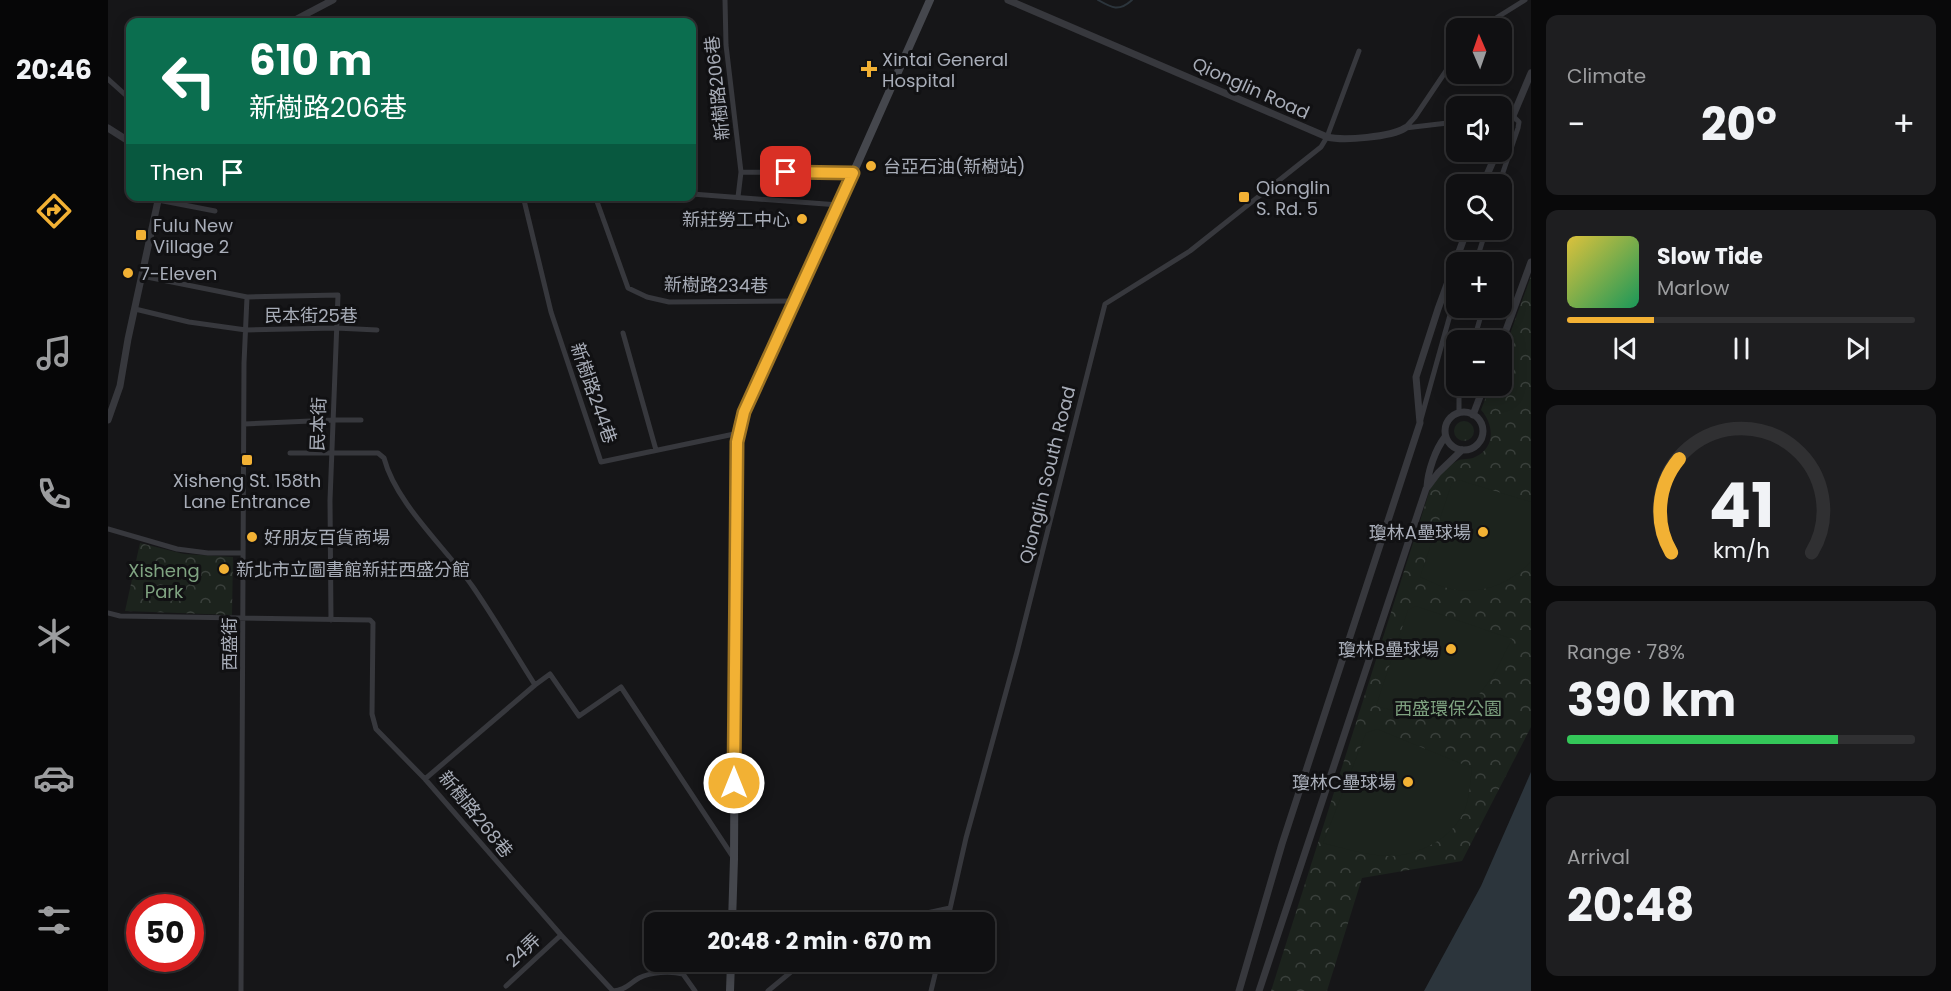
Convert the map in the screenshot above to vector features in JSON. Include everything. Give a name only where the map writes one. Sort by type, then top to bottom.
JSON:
[{"type":"main road","points":[[732,912],[736,485],[739,433],[744,412],[930,0]]},
{"type":"main road","points":[[730,991],[731,972]]},
{"type":"street","points":[[299,18],[333,0]]},
{"type":"street","name":"新樹路206巷","points":[[725,0],[726,45],[741,172],[738,197]]},
{"type":"street","points":[[1496,18],[1525,0]]},
{"type":"street","name":"Qionglin Road","points":[[1009,1],[1328,137],[1338,140],[1392,134],[1405,128]]},
{"type":"street","points":[[1328,137],[1359,51]]},
{"type":"street","points":[[1405,128],[1446,71]]},
{"type":"street","points":[[1502,174],[1518,128],[1519,122],[1513,116],[1531,73]]},
{"type":"street","points":[[108,79],[126,95]]},
{"type":"street","points":[[1405,128],[1446,123]]},
{"type":"street","points":[[108,128],[126,139]]},
{"type":"street","name":"Qionglin South Road","points":[[949,912],[966,838],[1017,652],[1105,304],[1190,251],[1321,147],[1328,137]]},
{"type":"street","points":[[741,172],[853,173]]},
{"type":"street","points":[[696,194],[839,205]]},
{"type":"street","points":[[108,420],[120,386],[158,201]]},
{"type":"street","points":[[172,201],[215,211]]},
{"type":"street","name":"新樹路244巷","points":[[524,201],[551,312],[602,462],[739,433]]},
{"type":"street","name":"新樹路234巷","points":[[597,201],[628,288],[647,297],[669,302],[795,301]]},
{"type":"street","points":[[1420,423],[1416,377],[1463,240]]},
{"type":"street","points":[[1506,330],[1531,262]]},
{"type":"street","points":[[142,276],[247,297]]},
{"type":"street","name":"民本街","points":[[247,297],[338,295],[332,453],[331,620]]},
{"type":"street","name":"西盛街","points":[[241,991],[244,619],[242,553],[247,297]]},
{"type":"street","name":"民本街25巷","points":[[135,309],[189,322],[246,330],[336,328],[377,330]]},
{"type":"street","points":[[1239,991],[1282,844],[1420,423],[1449,318]]},
{"type":"street","points":[[623,333],[656,450]]},
{"type":"street","points":[[1459,396],[1459,413]]},
{"type":"street","points":[[1473,415],[1480,396]]},
{"type":"street","points":[[1259,991],[1431,470],[1440,444],[1445,437],[1448,422],[1452,416],[1466,412],[1479,419],[1483,433],[1476,446],[1462,450],[1455,447],[1445,437]]},
{"type":"street","points":[[244,424],[361,420]]},
{"type":"street","points":[[1426,489],[1438,473],[1462,450]]},
{"type":"street","points":[[290,453],[378,453],[384,458],[387,468],[408,505],[472,587],[535,685],[550,674],[579,716],[621,687],[734,859]]},
{"type":"street","points":[[108,529],[177,549],[208,553],[242,553]]},
{"type":"street","points":[[108,613],[120,616],[370,620],[373,623],[372,714],[376,729],[425,779]]},
{"type":"street","name":"新樹路268巷","points":[[535,685],[425,779],[613,991],[621,991],[641,977],[675,972],[683,974],[695,991]]},
{"type":"street","points":[[931,912],[950,908]]},
{"type":"street","name":"24弄","points":[[506,986],[561,935]]},
{"type":"street","points":[[768,991],[791,972]]},
{"type":"street","points":[[931,991],[936,972]]},
{"type":"green space","name":"西盛環保公園","points":[[1531,276],[1531,727],[1462,861],[1362,878],[1327,991],[1271,991],[1432,483],[1457,461],[1473,458],[1487,448],[1491,435],[1488,422],[1481,410],[1486,396],[1512,396],[1511,330]]},
{"type":"green space","points":[[1464,421],[1471,424],[1474,431],[1471,438],[1464,441],[1457,438],[1454,431],[1457,424]]},
{"type":"green space","name":"瓊林A壘球場","points":[[1459,480],[1531,502],[1531,561],[1505,582],[1485,589],[1447,588],[1420,577],[1452,483]]},
{"type":"green space","name":"Xisheng Park","points":[[140,543],[184,554],[233,557],[232,615],[125,611]]},
{"type":"green space","name":"瓊林B壘球場","points":[[1416,606],[1512,639],[1491,679],[1472,702],[1460,710],[1429,715],[1376,706],[1408,610]]},
{"type":"green space","name":"瓊林C壘球場","points":[[1377,729],[1472,768],[1468,799],[1459,820],[1452,829],[1433,844],[1410,853],[1386,856],[1323,843],[1366,733]]},
{"type":"shaded area","points":[[1531,772],[1531,991],[1424,991],[1481,886]]},
{"type":"waterway","points":[[1098,0],[1115,8],[1132,0]]},
{"type":"place","name":"Xintai General Hospital","points":[[869,69]]},
{"type":"place","name":"台亞石油(新樹站)","points":[[871,166]]},
{"type":"place","name":"Qionglin S. Rd. 5","points":[[1244,197]]},
{"type":"place","name":"新莊勞工中心","points":[[802,219]]},
{"type":"place","name":"Fulu New Village 2","points":[[141,235]]},
{"type":"place","name":"7-Eleven","points":[[128,273]]},
{"type":"place","name":"Xisheng St. 158th Lane Entrance","points":[[247,460]]},
{"type":"place","name":"瓊林A壘球場","points":[[1483,532]]},
{"type":"place","name":"好朋友百貨商場","points":[[252,537]]},
{"type":"place","name":"新北市立圖書館新莊西盛分館","points":[[224,569]]},
{"type":"place","name":"瓊林B壘球場","points":[[1451,649]]},
{"type":"place","name":"瓊林C壘球場","points":[[1408,782]]},
{"type":"route","points":[[734,783],[737,442],[744,412],[771,349],[853,173],[786,172]]}]
